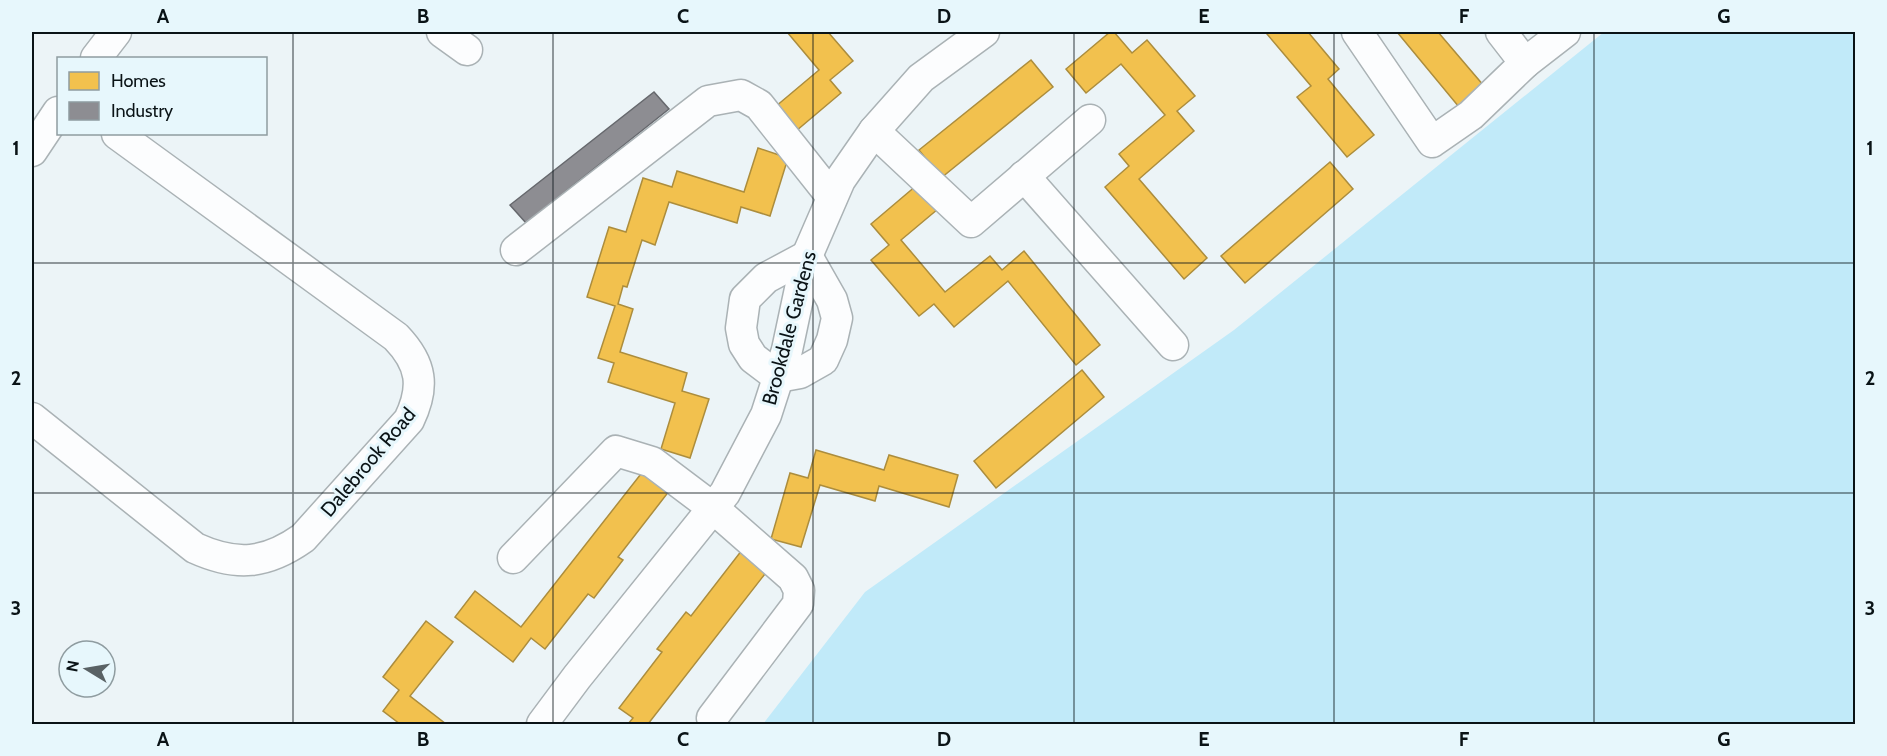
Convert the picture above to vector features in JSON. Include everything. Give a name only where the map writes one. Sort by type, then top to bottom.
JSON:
[{"type":"street","points":[[97,57],[116,32]]},
{"type":"street","points":[[442,32],[466,50]]},
{"type":"street","name":"Brookdale Gardens","points":[[542,724],[725,493],[766,415],[787,350],[807,256],[840,180],[874,132],[921,78],[984,32]]},
{"type":"street","points":[[1357,32],[1432,142],[1471,115],[1526,63],[1565,32]]},
{"type":"street","points":[[1501,32],[1526,63]]},
{"type":"street","points":[[516,250],[708,101],[741,95],[759,105],[832,197]]},
{"type":"street","points":[[32,152],[57,114]]},
{"type":"street","points":[[874,132],[971,222],[1090,120]]},
{"type":"street","name":"Dalebrook Road","points":[[32,418],[195,548],[213,556],[251,561],[279,553],[303,538],[409,420],[417,403],[420,385],[417,367],[409,350],[396,337],[118,135]]},
{"type":"street","points":[[1024,176],[1173,345]]},
{"type":"street","points":[[807,256],[832,300],[837,318],[832,340],[823,360],[800,373],[778,377],[753,358],[744,344],[741,328],[745,299],[766,278],[807,256]]},
{"type":"street","points":[[513,558],[616,451],[652,462],[713,508],[793,578],[799,590],[798,604],[712,718]]},
{"type":"shaded area","points":[[1604,32],[1855,32],[1855,724],[763,724],[865,592],[1234,330]]},
{"type":"building: Homes","points":[[787,32],[828,32],[853,61],[830,80],[841,93],[796,131],[775,107],[819,70]]},
{"type":"building: Homes","points":[[1110,32],[1114,32],[1132,53],[1147,40],[1195,96],[1177,111],[1194,131],[1139,179],[1207,258],[1184,279],[1105,187],[1129,166],[1119,154],[1165,115],[1121,64],[1086,93],[1066,69]]},
{"type":"building: Homes","points":[[1269,32],[1308,32],[1339,69],[1328,79],[1374,135],[1347,157],[1297,97],[1311,86],[1267,34]]},
{"type":"building: Homes","points":[[1397,32],[1438,32],[1484,86],[1459,107]]},
{"type":"building: Homes","points":[[1031,60],[1053,87],[941,178],[919,150]]},
{"type":"building: Homes","points":[[758,148],[788,158],[770,216],[741,207],[737,223],[669,202],[655,245],[642,240],[627,287],[623,286],[618,304],[633,309],[620,352],[687,373],[682,391],[709,399],[690,458],[661,449],[675,403],[608,382],[614,363],[598,358],[615,306],[587,297],[609,227],[626,232],[643,178],[672,187],[677,171],[744,192]]},
{"type":"building: Homes","points":[[1330,162],[1353,189],[1245,283],[1221,256]]},
{"type":"building: Homes","points":[[917,185],[938,209],[901,240],[945,292],[990,256],[1002,270],[1024,251],[1100,345],[1076,365],[1008,281],[954,327],[934,304],[919,316],[871,260],[889,245],[871,224]]},
{"type":"building: Homes","points":[[1082,370],[1104,397],[996,488],[974,461]]},
{"type":"building: Homes","points":[[816,450],[884,470],[889,455],[958,475],[949,507],[879,486],[875,501],[820,485],[801,547],[771,539],[790,473],[808,478]]},
{"type":"building: Homes","points":[[644,470],[670,490],[618,557],[623,560],[594,598],[588,594],[545,649],[531,638],[513,662],[455,617],[475,591],[521,627]]},
{"type":"building: Homes","points":[[742,550],[768,570],[648,724],[628,724],[633,718],[619,708],[662,652],[657,649],[686,612],[691,616]]},
{"type":"building: Homes","points":[[426,621],[453,642],[410,696],[446,724],[400,724],[383,711],[399,690],[383,677]]},
{"type":"building: Industry","points":[[654,92],[669,109],[526,223],[510,205]]}]
